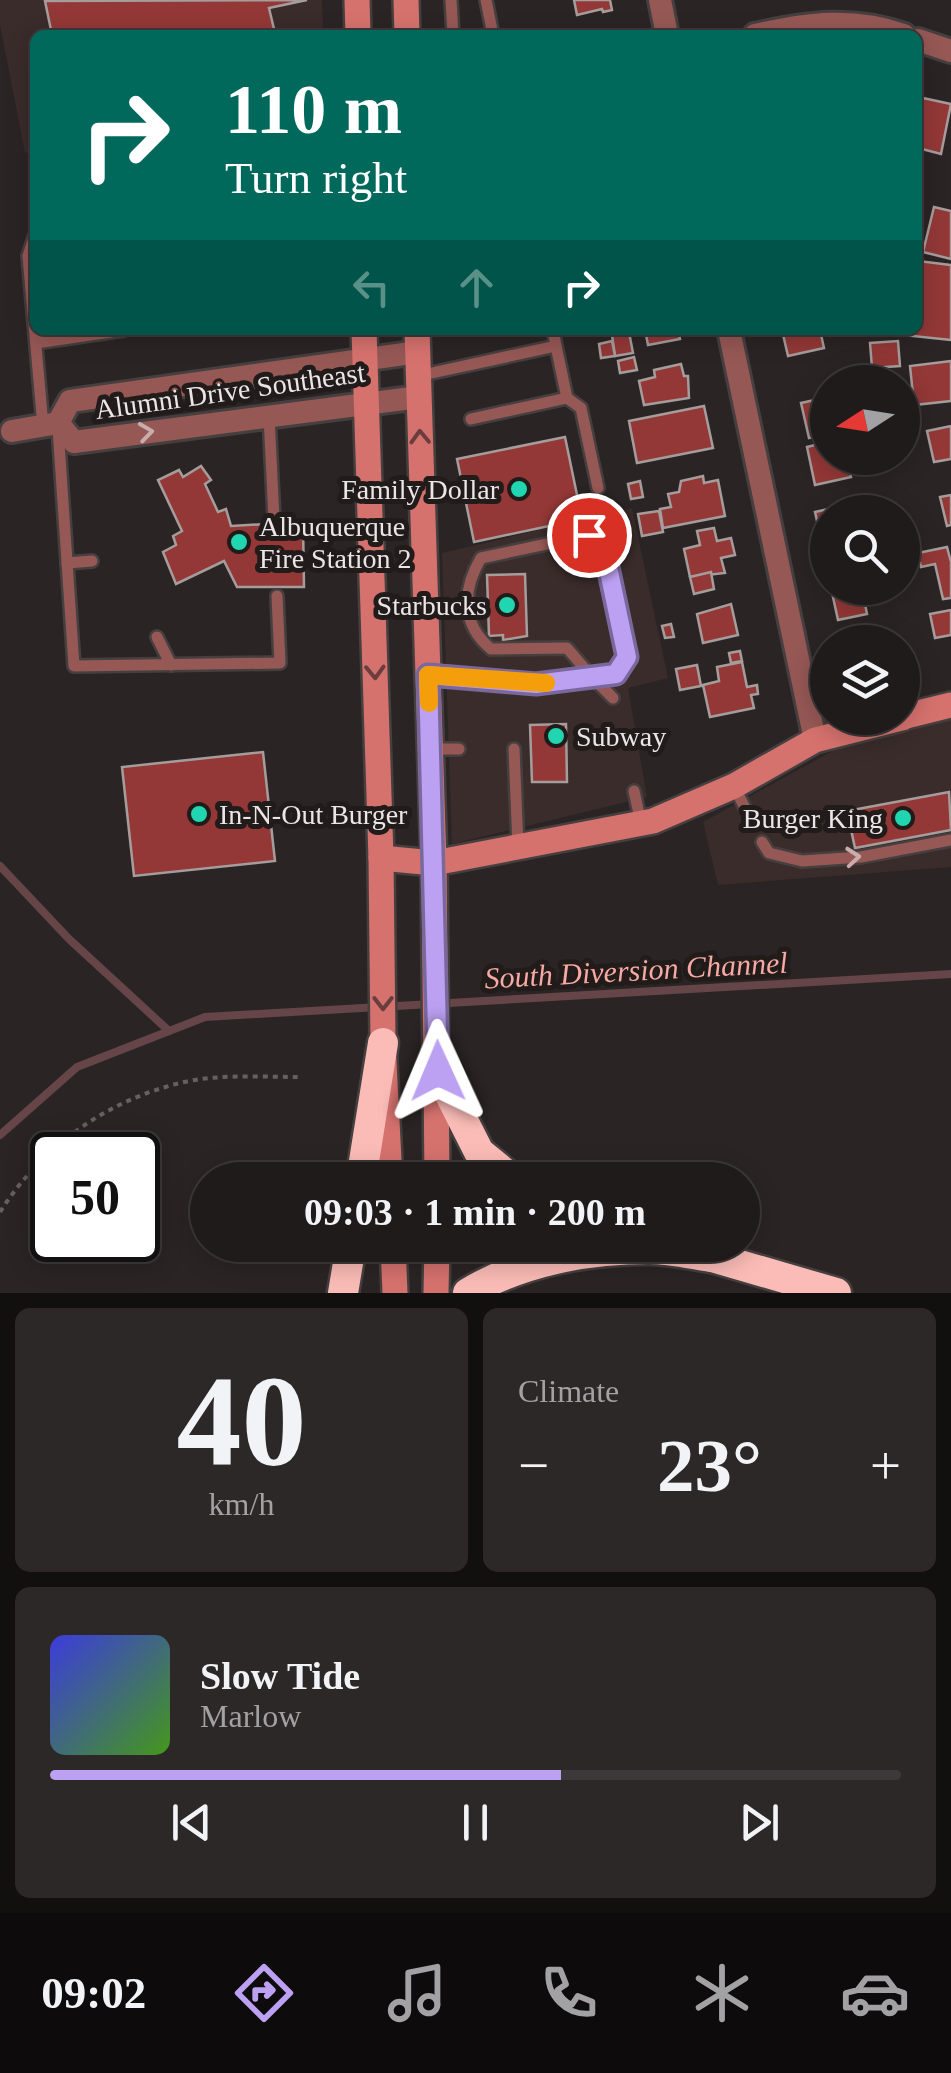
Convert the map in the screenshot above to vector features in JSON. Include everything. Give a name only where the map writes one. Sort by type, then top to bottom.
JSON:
[{"type":"highway","points":[[364,1162],[383,1043]]},
{"type":"highway","points":[[438,1071],[478,1152],[491,1162]]},
{"type":"highway","points":[[343,1293],[348,1262]]},
{"type":"highway","points":[[468,1293],[513,1271],[543,1262]]},
{"type":"highway","points":[[726,1262],[836,1293]]},
{"type":"main road","points":[[357,0],[358,30]]},
{"type":"main road","points":[[406,0],[407,30]]},
{"type":"main road","points":[[364,335],[389,1162]]},
{"type":"main road","points":[[418,364],[434,863],[437,1162]]},
{"type":"main road","points":[[920,713],[951,705]]},
{"type":"main road","points":[[381,858],[434,863],[641,823],[739,797],[815,740],[835,735]]},
{"type":"main road","points":[[394,1262],[395,1293]]},
{"type":"main road","points":[[436,1262],[436,1293]]},
{"type":"street","points":[[660,0],[666,30]]},
{"type":"street","points":[[782,30],[848,22],[890,30]]},
{"type":"street","points":[[922,41],[951,51]]},
{"type":"street","points":[[730,335],[815,740]]},
{"type":"street","name":"Alumni Drive Southeast","points":[[12,431],[50,424],[70,402],[365,358],[418,364]]},
{"type":"street","name":"Alumni Drive Southeast","points":[[50,424],[74,442],[366,403],[418,364]]},
{"type":"lane","points":[[451,0],[453,30]]},
{"type":"lane","points":[[486,0],[492,30]]},
{"type":"lane","points":[[36,335],[67,563],[74,666],[280,662],[277,596]]},
{"type":"lane","points":[[36,343],[90,335]]},
{"type":"lane","points":[[554,335],[567,398],[581,408],[598,488]]},
{"type":"lane","points":[[418,364],[556,346]]},
{"type":"lane","points":[[472,419],[567,398]]},
{"type":"lane","points":[[268,416],[274,520]]},
{"type":"lane","points":[[428,675],[536,684],[592,677],[616,674],[627,657],[604,548],[589,535],[480,558],[468,580],[468,610],[474,635],[491,649],[567,648],[592,677],[613,698]]},
{"type":"lane","points":[[67,563],[92,561]]},
{"type":"lane","points":[[157,637],[170,664]]},
{"type":"lane","points":[[431,750],[460,749]]},
{"type":"lane","points":[[514,749],[518,847]]},
{"type":"lane","points":[[634,791],[641,823]]},
{"type":"lane","points":[[762,842],[769,853],[802,861],[861,857],[951,840]]},
{"type":"path","points":[[0,1212],[14,1190],[68,1134],[123,1102],[185,1082],[299,1077]]},
{"type":"shaded area","points":[[0,0],[322,0],[323,30],[30,30],[30,152],[25,153],[0,25]]},
{"type":"shaded area","points":[[632,508],[668,678],[628,688],[647,797],[452,844],[442,553]]},
{"type":"shaded area","points":[[951,718],[951,867],[718,885],[703,822],[836,749],[873,735],[920,735],[920,725]]},
{"type":"building","points":[[307,0],[269,8],[274,29],[269,30],[51,30],[45,1]]},
{"type":"building","points":[[574,0],[610,0],[612,10],[577,15]]},
{"type":"building","points":[[923,98],[951,104],[941,154],[922,149]]},
{"type":"building","points":[[934,207],[951,211],[951,259],[923,252]]},
{"type":"building","points":[[922,261],[951,265],[951,340],[903,335],[922,335]]},
{"type":"building","points":[[612,335],[630,335],[633,353],[615,356]]},
{"type":"building","points":[[646,335],[679,335],[680,339],[648,345]]},
{"type":"building","points":[[783,335],[821,335],[824,348],[788,356]]},
{"type":"building","points":[[612,341],[615,356],[601,358],[599,344]]},
{"type":"building","points":[[898,341],[900,365],[872,365],[870,343]]},
{"type":"building","points":[[634,357],[637,370],[620,373],[618,361]]},
{"type":"building","points":[[951,361],[951,401],[920,404],[918,365]]},
{"type":"building","points":[[681,364],[684,376],[688,376],[689,398],[644,405],[639,381],[655,377],[654,370]]},
{"type":"building","points":[[810,401],[810,438],[809,438],[801,403]]},
{"type":"building","points":[[704,406],[713,448],[637,463],[629,421]]},
{"type":"building","points":[[951,426],[951,459],[934,462],[927,431]]},
{"type":"building","name":"Family Dollar","points":[[565,437],[582,519],[474,542],[457,459]]},
{"type":"building","points":[[201,466],[211,480],[205,484],[218,512],[226,509],[231,526],[303,522],[304,587],[237,587],[224,561],[176,584],[163,552],[176,545],[173,536],[182,531],[158,480],[179,470],[183,477]]},
{"type":"building","points":[[813,475],[851,475],[851,477],[815,485]]},
{"type":"building","points":[[703,476],[704,483],[718,480],[725,516],[663,528],[660,509],[671,507],[668,494],[679,492],[681,481]]},
{"type":"building","points":[[640,481],[643,497],[631,499],[628,484]]},
{"type":"building","points":[[951,495],[951,525],[947,526],[940,497]]},
{"type":"building","points":[[659,511],[663,532],[642,536],[638,514]]},
{"type":"building","points":[[714,528],[717,541],[731,538],[735,555],[721,558],[725,573],[690,577],[684,549],[700,545],[697,531]]},
{"type":"building","points":[[947,547],[951,598],[943,599],[935,564],[921,567],[920,553]]},
{"type":"building","points":[[711,572],[714,589],[694,594],[690,577]]},
{"type":"building","name":"Starbucks","points":[[525,574],[527,636],[503,640],[503,635],[489,636],[487,575]]},
{"type":"building","points":[[731,604],[738,635],[703,643],[697,614]]},
{"type":"building","points":[[835,605],[865,605],[867,614],[838,620]]},
{"type":"building","points":[[951,610],[951,635],[935,638],[930,614]]},
{"type":"building","points":[[671,624],[674,637],[665,638],[662,626]]},
{"type":"building","points":[[740,651],[742,661],[731,663],[729,653]]},
{"type":"building","points":[[742,662],[747,687],[757,685],[758,694],[751,695],[754,708],[710,717],[703,685],[719,681],[717,667]]},
{"type":"building","points":[[697,665],[701,686],[680,690],[676,669]]},
{"type":"building","points":[[566,724],[567,782],[532,782],[530,725]]},
{"type":"building","name":"In-N-Out Burger","points":[[263,752],[275,861],[134,876],[122,767]]},
{"type":"building","points":[[949,792],[951,830],[855,848],[847,811]]},
{"type":"waterway","points":[[0,866],[69,939],[169,1031]]},
{"type":"waterway","name":"South Diversion Channel","points":[[0,1135],[77,1067],[205,1017],[951,974]]},
{"type":"slow traffic","points":[[429,703],[428,675],[546,683]]},
{"type":"place","name":"Family Dollar","points":[[519,489]]},
{"type":"place","name":"Albuquerque Fire Station 2","points":[[239,542]]},
{"type":"place","name":"Starbucks","points":[[507,605]]},
{"type":"place","name":"Subway","points":[[556,736]]},
{"type":"place","name":"In-N-Out Burger","points":[[199,814]]},
{"type":"place","name":"Burger King","points":[[903,818]]},
{"type":"route","points":[[438,1071],[428,675],[536,684],[616,674],[627,657],[604,548],[589,535]]}]
